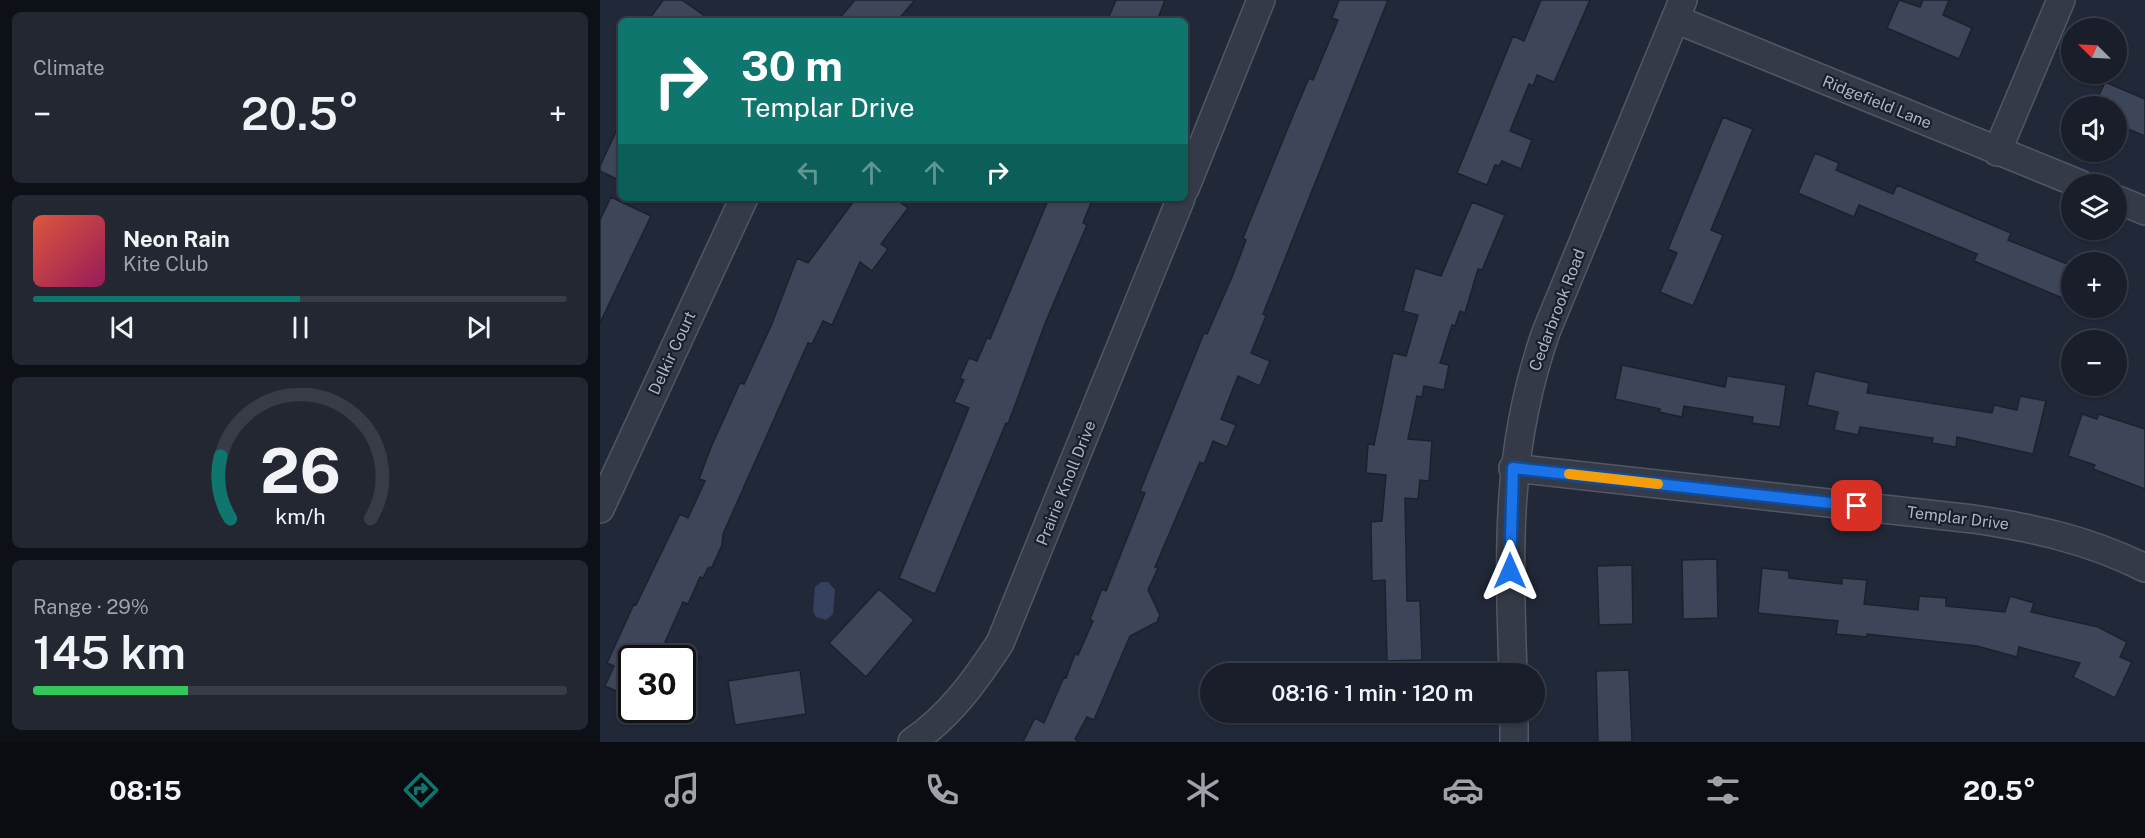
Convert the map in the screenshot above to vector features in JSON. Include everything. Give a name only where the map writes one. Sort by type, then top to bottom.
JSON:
[{"type":"street","points":[[1188,182],[1261,0]]},
{"type":"street","points":[[1997,152],[2061,0]]},
{"type":"street","name":"Ridgefield Lane","points":[[1679,10],[1997,152],[2061,177]]},
{"type":"street","name":"Cedarbrook Road","points":[[1512,663],[1509,550],[1513,468],[1522,414],[1546,332],[1679,10]]},
{"type":"street","name":"Delkir Court","points":[[600,509],[743,201]]},
{"type":"street","name":"Prairie Knoll Drive","points":[[912,742],[954,705],[974,682],[1000,643],[1180,201]]},
{"type":"street","points":[[2127,203],[2145,210]]},
{"type":"street","name":"Templar Drive","points":[[1513,468],[2036,528],[2097,546],[2145,568]]},
{"type":"street","points":[[1514,723],[1514,742]]},
{"type":"water","points":[[821,582],[828,582],[835,590],[833,614],[826,620],[816,617],[813,611],[815,587]]},
{"type":"building","points":[[663,0],[682,0],[708,18],[650,18]]},
{"type":"building","points":[[855,0],[915,0],[900,18],[840,18]]},
{"type":"building","points":[[1116,0],[1165,0],[1158,18],[1108,18]]},
{"type":"building","points":[[1339,0],[1388,0],[1263,314],[1266,316],[1251,353],[1270,361],[1260,386],[1238,376],[1221,419],[1236,425],[1227,447],[1213,441],[1204,464],[1200,462],[1155,567],[1158,568],[1148,590],[1160,615],[1157,622],[1130,636],[1094,720],[1087,717],[1075,739],[1080,742],[1023,742],[1035,718],[1044,723],[1075,654],[1078,655],[1093,621],[1090,619],[1102,589],[1106,591],[1145,493],[1140,491],[1204,333],[1207,334],[1232,277],[1246,240],[1243,238],[1294,113],[1309,78],[1313,80],[1338,20],[1332,18]]},
{"type":"building","points":[[1541,0],[1590,0],[1554,82],[1537,75],[1533,86],[1529,84],[1510,131],[1532,140],[1521,169],[1502,161],[1499,166],[1495,165],[1487,185],[1457,173],[1513,36],[1524,41]]},
{"type":"building","points":[[1899,0],[1920,7],[1923,0],[1949,0],[1943,15],[1972,28],[1959,59],[1887,28]]},
{"type":"building","points":[[2104,84],[2110,84],[2145,99],[2145,136],[2127,129],[2127,96],[2099,96]]},
{"type":"building","points":[[1723,117],[1753,129],[1711,230],[1723,235],[1693,306],[1660,292],[1677,253],[1668,249]]},
{"type":"building","points":[[618,127],[618,180],[600,171],[600,166]]},
{"type":"building","points":[[1815,153],[1839,163],[1836,170],[1893,194],[1897,185],[2011,233],[2008,240],[2061,262],[2061,297],[1974,261],[1977,254],[1859,205],[1854,217],[1798,193]]},
{"type":"building","points":[[611,197],[651,216],[600,323],[600,220]]},
{"type":"building","points":[[854,201],[898,201],[908,208],[881,244],[888,249],[872,271],[860,262],[832,325],[823,321],[812,344],[808,343],[723,534],[722,545],[712,567],[708,568],[703,578],[700,577],[688,604],[683,602],[665,642],[672,645],[618,645],[618,692],[605,686],[614,666],[607,663],[680,514],[688,518],[705,481],[699,479],[711,447],[740,383],[744,384],[771,326],[797,258],[808,263]]},
{"type":"building","points":[[1048,201],[1092,201],[1083,223],[1087,225],[1046,321],[1008,424],[1006,423],[935,594],[899,578],[969,408],[954,402],[964,380],[960,378],[969,358],[977,361],[987,338],[990,339]]},
{"type":"building","points":[[1472,202],[1505,215],[1482,270],[1478,269],[1465,313],[1460,311],[1455,326],[1452,325],[1440,363],[1449,365],[1444,390],[1424,386],[1422,397],[1417,396],[1408,439],[1432,441],[1429,481],[1420,480],[1418,499],[1405,498],[1407,601],[1420,601],[1422,660],[1387,661],[1385,580],[1372,581],[1371,522],[1382,521],[1386,475],[1366,473],[1368,444],[1374,445],[1393,353],[1406,356],[1418,315],[1403,311],[1415,268],[1441,276]]},
{"type":"building","points":[[1622,365],[1725,387],[1727,376],[1786,385],[1780,427],[1752,423],[1753,417],[1684,406],[1682,417],[1659,412],[1660,409],[1615,399]]},
{"type":"building","points":[[1815,371],[1869,383],[1867,393],[1992,413],[1994,405],[2017,410],[2020,396],[2046,401],[2033,454],[1957,437],[1956,447],[1932,443],[1933,438],[1860,427],[1858,435],[1834,430],[1838,412],[1807,405]]},
{"type":"building","points":[[2082,414],[2097,419],[2099,414],[2145,429],[2145,489],[2093,469],[2095,465],[2068,456]]},
{"type":"building","points":[[1717,559],[1718,618],[1683,619],[1682,560]]},
{"type":"building","points":[[1632,565],[1633,624],[1599,625],[1597,566]]},
{"type":"building","points":[[1762,568],[1789,571],[1789,578],[1842,584],[1842,578],[1867,580],[1864,604],[1918,610],[1919,596],[1946,598],[1946,606],[2005,612],[2010,596],[2034,603],[2031,612],[2098,627],[2127,642],[2120,657],[2132,662],[2115,698],[2073,677],[2080,663],[2019,647],[2017,657],[1977,646],[1867,634],[1867,637],[1836,634],[1838,621],[1758,613]]},
{"type":"building","points":[[879,589],[914,620],[866,677],[829,643]]},
{"type":"building","points":[[800,670],[806,714],[735,725],[728,681]]},
{"type":"building","points":[[1629,670],[1632,742],[1598,742],[1596,671]]},
{"type":"slow traffic","points":[[1569,474],[1658,484]]},
{"type":"route","points":[[1510,571],[1513,468],[1857,506]]}]
